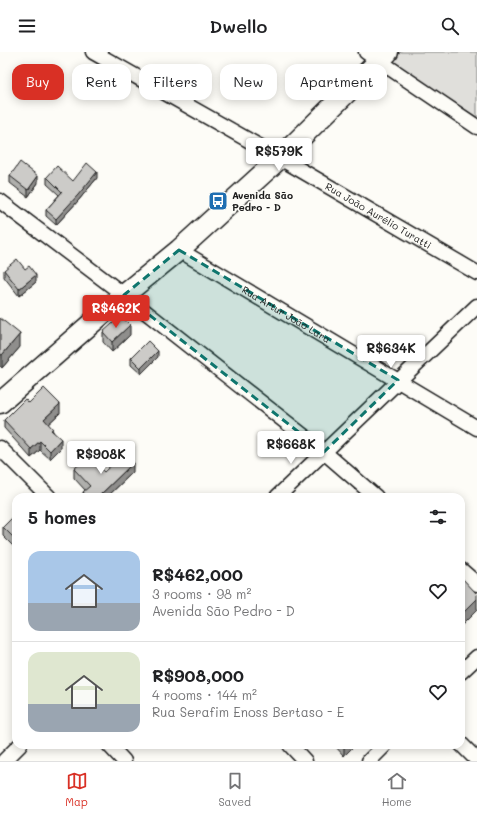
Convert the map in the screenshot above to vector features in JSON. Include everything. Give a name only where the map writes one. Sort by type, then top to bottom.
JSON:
[{"type":"street","name":"Rua João Aurélio Turatti","points":[[93,52],[280,158],[477,273]]},
{"type":"street","points":[[0,403],[124,295],[179,250],[280,158],[378,55],[477,127]]},
{"type":"street","points":[[0,201],[124,295],[324,452],[371,493]]},
{"type":"street","name":"Rua Artur João Lara","points":[[179,250],[477,428]]},
{"type":"street","points":[[281,493],[477,306]]},
{"type":"street","points":[[0,448],[44,493]]},
{"type":"street","points":[[465,574],[477,584]]},
{"type":"street","points":[[465,668],[477,657]]},
{"type":"street","points":[[465,748],[477,760]]},
{"type":"street","points":[[4,761],[16,749]]},
{"type":"street","points":[[113,749],[124,761]]},
{"type":"street","points":[[294,749],[305,761]]},
{"type":"street","points":[[369,761],[381,749]]},
{"type":"highlighted area","points":[[179,250],[398,380],[324,452],[124,295]]},
{"type":"shaded area","points":[[401,52],[477,52],[477,117],[391,62]]},
{"type":"building","points":[[20,162],[38,176],[28,190],[10,176]]},
{"type":"building","points":[[87,163],[97,172],[56,219],[46,210],[62,192],[47,177],[57,166],[73,181]]},
{"type":"building","points":[[17,259],[25,269],[29,266],[36,275],[19,289],[4,270]]},
{"type":"building","points":[[121,316],[130,325],[112,342],[103,332]]},
{"type":"building","points":[[0,318],[20,334],[2,355],[0,354]]},
{"type":"building","points":[[148,341],[158,351],[141,368],[131,358]]},
{"type":"building","points":[[44,388],[60,404],[44,419],[53,429],[51,430],[61,439],[50,451],[40,441],[31,449],[4,420],[25,399],[29,403]]},
{"type":"building","points":[[124,453],[133,463],[102,493],[84,493],[83,492],[90,486],[74,469],[88,456],[104,472]]},
{"type":"building","points":[[12,518],[12,536],[3,527]]},
{"type":"building","points":[[465,581],[477,594],[477,599],[465,611]]},
{"type":"place","name":"Avenida São Pedro - D","points":[[218,201]]}]
